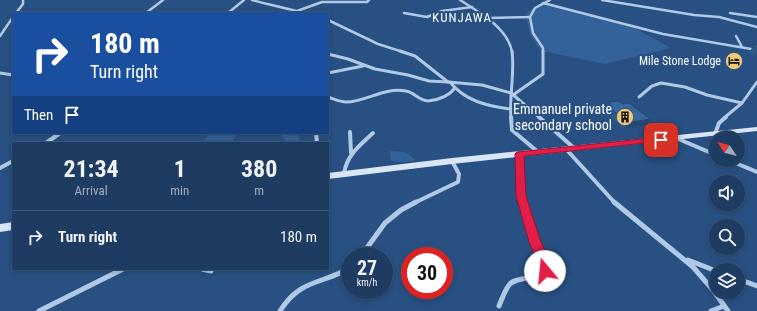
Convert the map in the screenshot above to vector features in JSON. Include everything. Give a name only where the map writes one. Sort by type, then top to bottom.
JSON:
[{"type":"main road","points":[[740,131],[757,129]]},
{"type":"main road","points":[[329,176],[452,161],[709,135]]},
{"type":"main road","points":[[0,228],[12,226]]},
{"type":"street","points":[[17,12],[23,4],[23,0]]},
{"type":"street","points":[[147,12],[163,0]]},
{"type":"street","points":[[229,12],[244,0]]},
{"type":"street","points":[[252,0],[271,6],[300,12]]},
{"type":"street","points":[[297,11],[322,2],[343,0],[368,2],[370,0]]},
{"type":"street","points":[[460,0],[466,1],[487,18],[506,37],[511,47],[513,60],[510,109],[513,132],[538,152]]},
{"type":"street","points":[[512,94],[543,74],[543,48],[533,33],[530,17],[535,8],[550,0]]},
{"type":"street","points":[[602,0],[694,15],[719,17],[757,27]]},
{"type":"street","points":[[543,3],[663,34],[757,50]]},
{"type":"street","points":[[404,13],[427,17],[442,11],[472,7]]},
{"type":"street","points":[[730,13],[757,17]]},
{"type":"street","points":[[487,18],[530,17]]},
{"type":"street","points":[[0,35],[12,18]]},
{"type":"street","points":[[329,20],[378,44],[415,56],[455,88],[483,104],[510,109]]},
{"type":"street","points":[[736,36],[742,47]]},
{"type":"street","points":[[329,54],[348,59],[364,66],[408,75],[425,81],[482,85],[512,94],[574,148]]},
{"type":"street","points":[[329,73],[364,66]]},
{"type":"street","points":[[0,73],[12,75]]},
{"type":"street","points":[[716,131],[719,123],[742,103],[757,82]]},
{"type":"street","points":[[639,98],[652,86],[661,83],[685,87],[712,96],[742,103]]},
{"type":"street","points":[[329,97],[344,102],[355,101],[380,92],[407,91],[418,98],[427,101],[447,96],[452,93],[455,88]]},
{"type":"street","points":[[350,132],[351,153]]},
{"type":"street","points":[[344,173],[345,163],[351,153],[373,133]]},
{"type":"street","points":[[47,142],[59,134]]},
{"type":"street","points":[[676,138],[709,152]]},
{"type":"street","points":[[566,149],[619,208],[653,236],[685,259],[700,274],[728,311]]},
{"type":"street","points":[[499,306],[510,282],[521,277],[539,276],[545,271],[546,267],[535,242],[524,206],[520,186],[520,154]]},
{"type":"street","points":[[368,247],[386,222],[417,202],[458,182],[460,179],[452,161]]},
{"type":"street","points":[[0,168],[12,162]]},
{"type":"street","points":[[745,167],[757,172]]},
{"type":"street","points":[[685,259],[709,268]]},
{"type":"street","points":[[39,311],[120,270]]},
{"type":"street","points":[[205,270],[212,272]]},
{"type":"street","points":[[280,311],[287,298],[299,289],[341,272]]},
{"type":"street","points":[[745,282],[757,286]]},
{"type":"street","points":[[710,311],[724,306]]},
{"type":"shaded area","points":[[539,4],[627,24],[671,48],[605,64],[541,51],[531,36],[525,14]]},
{"type":"shaded area","points":[[208,134],[237,134],[232,142],[204,141]]},
{"type":"shaded area","points":[[281,134],[298,134],[302,142],[286,142]]},
{"type":"shaded area","points":[[390,151],[405,152],[415,159],[413,161],[397,162],[391,160]]},
{"type":"building","points":[[757,45],[757,48],[752,47]]},
{"type":"building","points":[[618,101],[623,104],[629,103],[650,119],[627,123],[608,106],[610,106],[608,104],[611,104],[609,102]]},
{"type":"place","name":"Mile Stone Lodge","points":[[734,61]]},
{"type":"place","name":"Emmanuel private secondary school","points":[[625,117]]},
{"type":"district","name":"KUNJAWA","points":[[462,17]]},
{"type":"route","points":[[545,271],[546,267],[537,248],[521,196],[520,154],[661,140]]}]
